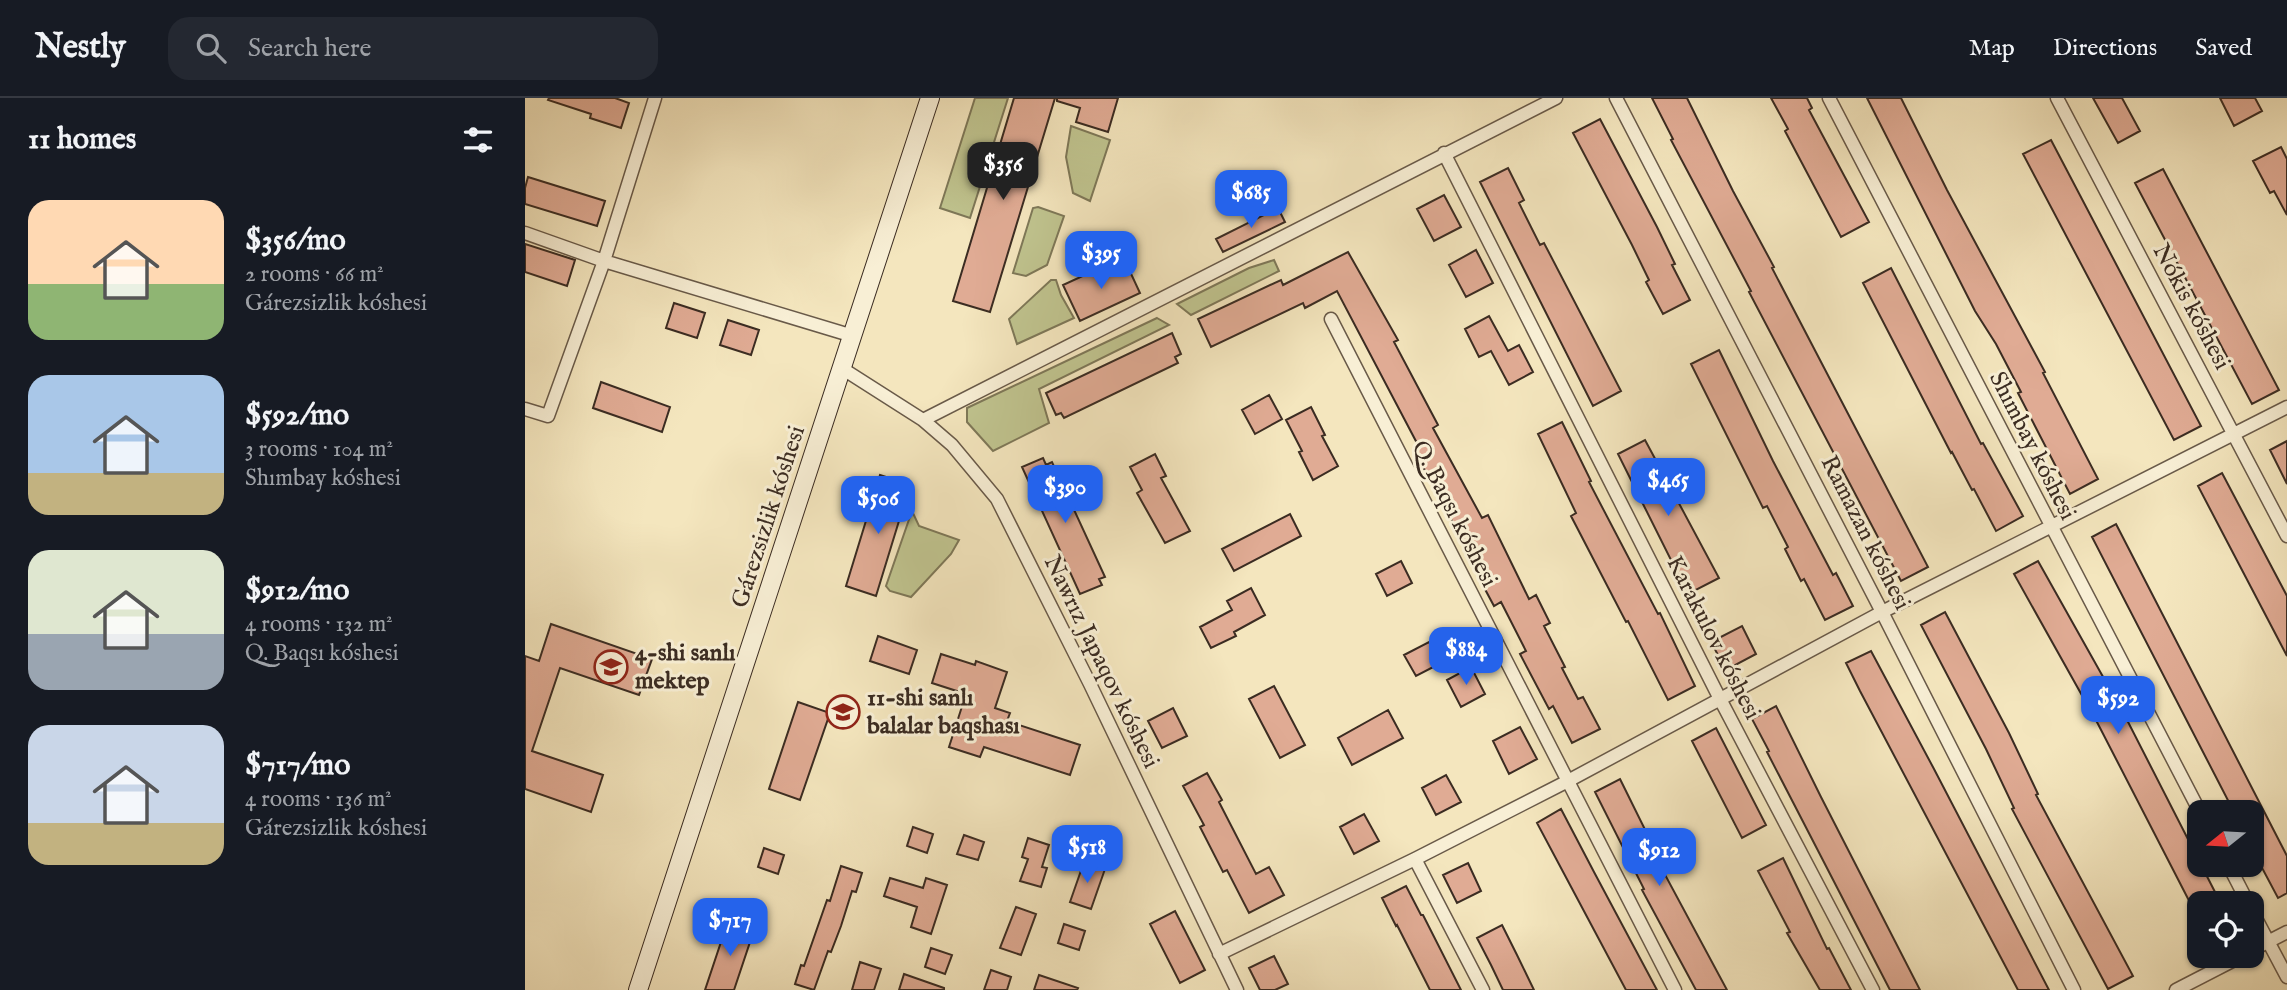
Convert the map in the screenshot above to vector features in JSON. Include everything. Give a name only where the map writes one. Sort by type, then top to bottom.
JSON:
[{"type":"street","points":[[525,409],[548,416],[604,261],[655,98]]},
{"type":"street","name":"Gárezsizlik kóshesi","points":[[638,990],[930,98]]},
{"type":"street","points":[[923,419],[1556,98]]},
{"type":"street","name":"Ramazan kóshesi","points":[[1616,98],[1882,611],[2074,990]]},
{"type":"street","name":"Shımbay kóshesi","points":[[1829,98],[2194,800]]},
{"type":"street","name":"Nókis kóshesi","points":[[2057,98],[2287,536]]},
{"type":"street","name":"Karakulov kóshesi","points":[[1444,153],[1720,699],[1873,990]]},
{"type":"street","points":[[525,233],[604,261],[853,336]]},
{"type":"street","name":"Q. Baqsı kóshesi","points":[[1331,319],[1566,782],[1675,990]]},
{"type":"street","name":"Nawrız Japaqov kóshesi","points":[[843,369],[923,419],[953,445],[997,499],[1090,684],[1237,990]]},
{"type":"street","points":[[1219,954],[1566,782],[1882,611],[2287,407]]},
{"type":"street","points":[[1415,859],[1483,990]]},
{"type":"street","points":[[2264,944],[2287,932]]},
{"type":"street","points":[[2264,933],[2287,977]]},
{"type":"street","points":[[2176,990],[2219,968]]},
{"type":"green space","points":[[975,98],[1008,98],[970,218],[940,208]]},
{"type":"green space","points":[[1071,126],[1110,140],[1090,201],[1073,193],[1066,157]]},
{"type":"green space","points":[[1038,207],[1064,216],[1047,265],[1026,276],[1013,273],[1033,208]]},
{"type":"green space","points":[[1274,260],[1279,271],[1191,315],[1177,304],[1249,268]]},
{"type":"green space","points":[[1051,280],[1056,280],[1074,318],[1017,344],[1009,319]]},
{"type":"green space","points":[[1157,318],[1169,325],[1039,389],[1049,423],[993,451],[967,422],[967,408]]},
{"type":"green space","points":[[912,511],[919,526],[959,540],[951,554],[911,597],[890,591],[886,586]]},
{"type":"building","points":[[615,98],[629,103],[621,128],[590,118],[591,114],[548,100]]},
{"type":"building","points":[[1014,98],[1055,98],[990,312],[953,301]]},
{"type":"building","points":[[1057,98],[1118,98],[1108,132],[1076,122],[1080,108],[1057,101]]},
{"type":"building","points":[[1652,98],[1687,98],[1928,567],[1901,581],[1749,292],[1751,291],[1671,140],[1673,139]]},
{"type":"building","points":[[1771,98],[1807,98],[1812,108],[1809,110],[1869,222],[1841,237],[1785,131],[1788,129]]},
{"type":"building","points":[[1867,98],[1901,98],[2098,479],[2070,494],[2018,393],[2021,392],[1975,311]]},
{"type":"building","points":[[2093,98],[2122,98],[2140,131],[2118,143]]},
{"type":"building","points":[[2220,98],[2255,98],[2262,111],[2234,126]]},
{"type":"building","points":[[1600,119],[1657,227],[1690,300],[1663,314],[1646,282],[1649,280],[1632,245],[1573,133]]},
{"type":"building","points":[[2051,140],[2201,426],[2174,440],[2023,154]]},
{"type":"building","points":[[2281,147],[2287,159],[2287,215],[2274,191],[2270,193],[2253,161]]},
{"type":"building","points":[[1508,168],[1524,200],[1519,203],[1540,245],[1544,243],[1621,391],[1593,406],[1480,182]]},
{"type":"building","points":[[2163,169],[2279,390],[2252,404],[2135,183]]},
{"type":"building","points":[[528,177],[605,201],[597,226],[525,204]]},
{"type":"building","points":[[1444,195],[1461,227],[1434,241],[1417,209]]},
{"type":"building","points":[[1278,208],[1285,222],[1223,252],[1216,239]]},
{"type":"building","points":[[525,244],[575,260],[567,286],[525,272]]},
{"type":"building","points":[[1476,250],[1493,283],[1466,297],[1449,265]]},
{"type":"building","points":[[1348,252],[1398,340],[1394,342],[1438,425],[1433,428],[1482,518],[1488,515],[1529,599],[1536,595],[1550,623],[1544,626],[1565,667],[1562,668],[1578,699],[1583,697],[1600,729],[1572,743],[1553,706],[1549,709],[1520,654],[1526,651],[1501,602],[1494,606],[1479,578],[1482,577],[1414,450],[1419,447],[1337,291],[1305,308],[1303,303],[1211,347],[1198,319],[1281,280],[1283,285]]},
{"type":"building","points":[[1126,263],[1140,293],[1080,321],[1063,285],[1102,267],[1105,274]]},
{"type":"building","points":[[1891,268],[1981,444],[1983,443],[2023,516],[1996,531],[1951,453],[1863,283]]},
{"type":"building","points":[[674,303],[705,313],[697,338],[666,328]]},
{"type":"building","points":[[1489,316],[1508,351],[1519,345],[1533,372],[1509,385],[1491,351],[1479,357],[1465,329]]},
{"type":"building","points":[[728,320],[759,330],[751,355],[720,345]]},
{"type":"building","points":[[1172,333],[1181,354],[1175,357],[1178,363],[1064,418],[1061,413],[1056,415],[1046,393]]},
{"type":"building","points":[[1719,350],[1773,461],[1833,575],[1836,573],[1853,606],[1825,620],[1804,579],[1801,581],[1785,549],[1788,547],[1767,506],[1763,508],[1691,364]]},
{"type":"building","points":[[601,382],[670,407],[662,432],[593,408]]},
{"type":"building","points":[[1269,395],[1282,419],[1255,434],[1242,410]]},
{"type":"building","points":[[1311,407],[1338,466],[1313,480],[1286,420]]},
{"type":"building","points":[[1562,422],[1591,481],[1589,482],[1658,614],[1660,613],[1695,686],[1668,700],[1571,516],[1576,513],[1538,434]]},
{"type":"building","points":[[1645,440],[1719,578],[1688,594],[1618,454]]},
{"type":"building","points":[[2287,441],[2287,484],[2270,450]]},
{"type":"building","points":[[1155,454],[1166,476],[1161,478],[1190,531],[1165,543],[1137,493],[1142,490],[1130,467]]},
{"type":"building","points":[[1043,458],[1046,465],[1052,462],[1105,577],[1099,579],[1102,585],[1080,594],[1022,467]]},
{"type":"building","points":[[2222,473],[2287,596],[2287,656],[2198,486]]},
{"type":"building","points":[[880,475],[910,485],[876,596],[846,586]]},
{"type":"building","points":[[1290,514],[1301,536],[1234,571],[1222,549]]},
{"type":"building","points":[[2116,524],[2258,800],[2228,800],[2092,537]]},
{"type":"building","points":[[1401,561],[1412,583],[1387,596],[1376,574]]},
{"type":"building","points":[[2038,561],[2125,716],[2187,837],[2187,877],[2207,877],[2214,891],[2187,891],[2187,897],[2098,724],[2014,574]]},
{"type":"building","points":[[1251,588],[1265,615],[1234,632],[1236,636],[1211,648],[1200,627],[1232,610],[1227,601]]},
{"type":"building","points":[[1945,612],[2009,733],[2038,794],[2036,795],[2133,976],[2108,989],[2012,809],[2014,808],[1986,749],[1921,625]]},
{"type":"building","points":[[551,624],[652,659],[639,695],[560,668],[532,751],[603,775],[591,812],[525,789],[525,656],[539,661]]},
{"type":"building","points":[[1742,626],[1756,654],[1726,670],[1711,642]]},
{"type":"building","points":[[878,636],[917,650],[909,674],[870,661]]},
{"type":"building","points":[[1429,642],[1441,663],[1416,676],[1404,655]]},
{"type":"building","points":[[1871,651],[2049,990],[2018,990],[1860,691],[1846,663]]},
{"type":"building","points":[[941,654],[975,665],[976,661],[1007,672],[995,708],[1010,713],[1007,721],[1080,745],[1070,775],[984,747],[980,757],[949,747],[966,694],[932,683]]},
{"type":"building","points":[[1471,667],[1485,694],[1461,707],[1447,680]]},
{"type":"building","points":[[1274,686],[1305,745],[1280,758],[1249,699]]},
{"type":"building","points":[[798,702],[830,713],[800,800],[769,789]]},
{"type":"building","points":[[1776,706],[1920,990],[1890,990],[1767,752],[1769,751],[1752,719]]},
{"type":"building","points":[[1173,708],[1187,736],[1162,748],[1148,721]]},
{"type":"building","points":[[1388,710],[1403,738],[1352,765],[1338,738]]},
{"type":"building","points":[[1520,727],[1537,759],[1509,774],[1493,741]]},
{"type":"building","points":[[1716,728],[1766,825],[1742,838],[1692,741]]},
{"type":"building","points":[[1207,773],[1256,874],[1269,867],[1284,895],[1249,913],[1227,870],[1223,872],[1200,827],[1204,825],[1183,786]]},
{"type":"building","points":[[1446,775],[1461,802],[1436,815],[1422,788]]},
{"type":"building","points":[[1620,779],[1665,870],[1663,871],[1727,990],[1696,990],[1642,890],[1644,889],[1595,792]]},
{"type":"building","points":[[1561,809],[1657,990],[1626,990],[1537,823]]},
{"type":"building","points":[[2265,813],[2287,856],[2287,893],[2278,898],[2265,874]]},
{"type":"building","points":[[1364,814],[1379,841],[1354,854],[1340,827]]},
{"type":"building","points":[[913,827],[933,834],[927,853],[907,846]]},
{"type":"building","points":[[964,835],[984,842],[978,860],[957,854]]},
{"type":"building","points":[[1028,838],[1049,845],[1042,867],[1047,868],[1041,887],[1020,881],[1028,859],[1022,857]]},
{"type":"building","points":[[764,848],[784,855],[778,874],[758,867]]},
{"type":"building","points":[[1783,858],[1827,949],[1829,948],[1851,990],[1820,990],[1787,933],[1790,932],[1758,871]]},
{"type":"building","points":[[1084,862],[1105,869],[1091,909],[1070,902]]},
{"type":"building","points":[[1468,863],[1481,891],[1457,903],[1443,875]]},
{"type":"building","points":[[841,866],[862,873],[856,892],[852,891],[841,926],[831,952],[828,951],[814,990],[795,984],[827,900],[830,901]]},
{"type":"building","points":[[890,878],[923,888],[926,878],[947,885],[931,934],[911,927],[917,907],[884,896]]},
{"type":"building","points":[[1406,886],[1461,990],[1430,990],[1396,926],[1382,898]]},
{"type":"building","points":[[1016,907],[1036,914],[1021,955],[1000,948]]},
{"type":"building","points":[[1175,911],[1205,970],[1180,983],[1150,924]]},
{"type":"building","points":[[728,921],[754,930],[734,990],[705,990]]},
{"type":"building","points":[[1064,924],[1085,931],[1079,950],[1058,943]]},
{"type":"building","points":[[1502,925],[1534,990],[1503,990],[1477,938]]},
{"type":"building","points":[[931,948],[952,955],[945,974],[925,967]]},
{"type":"building","points":[[1274,956],[1288,984],[1275,990],[1260,990],[1249,968]]},
{"type":"building","points":[[860,962],[881,969],[874,990],[852,990]]},
{"type":"building","points":[[991,970],[1011,977],[1007,990],[984,990]]},
{"type":"building","points":[[904,974],[944,988],[944,990],[899,990]]},
{"type":"building","points":[[1039,975],[1078,988],[1034,990]]},
{"type":"place","name":"4-shi sanlı mektep","points":[[611,667]]},
{"type":"place","name":"11-shi sanlı balalar baqshası","points":[[843,712]]}]
